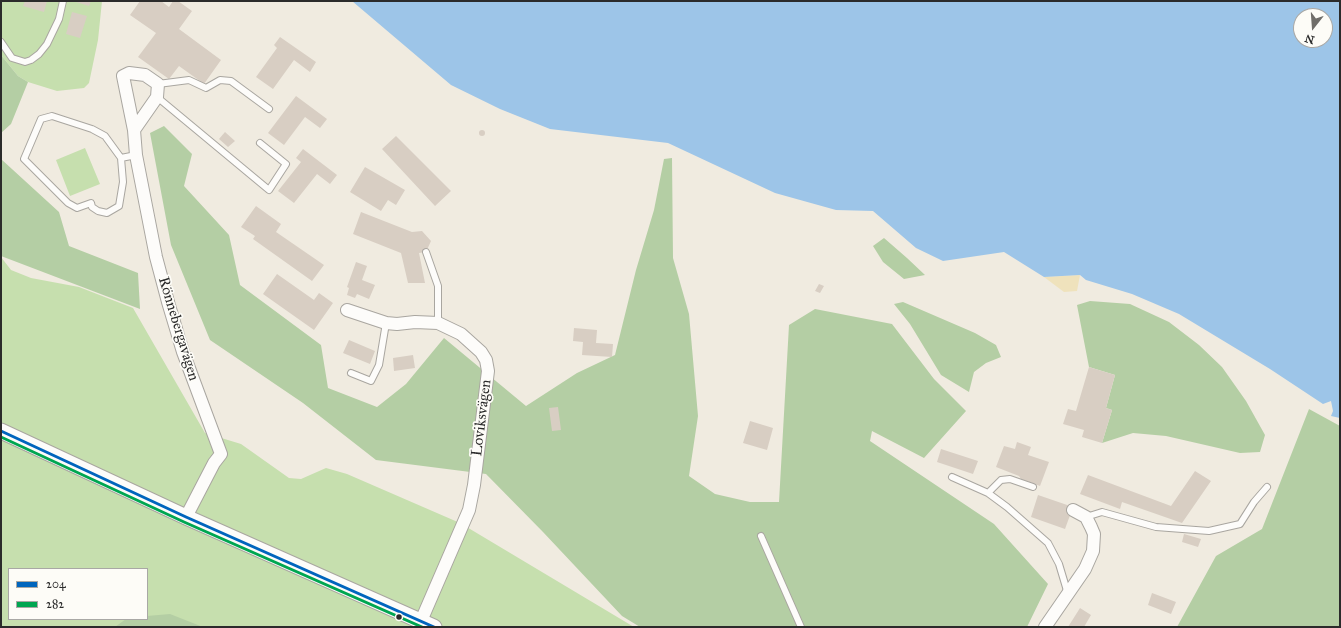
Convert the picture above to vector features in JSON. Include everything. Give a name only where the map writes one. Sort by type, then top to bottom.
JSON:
[{"type":"street","name":"Rönnebergavägen","points":[[157,90],[145,76],[129,73],[123,76],[134,130],[136,155],[156,258],[183,352],[221,454],[214,463],[186,517]]},
{"type":"street","points":[[134,130],[157,90]]},
{"type":"street","name":"Loviksvägen","points":[[347,310],[386,323],[438,323],[461,334],[481,352],[486,360],[488,371],[474,485],[469,510],[428,624]]},
{"type":"street","points":[[1,431],[186,517],[428,624]]},
{"type":"street","points":[[1045,627],[1069,595],[1085,569],[1093,551],[1094,534],[1086,517],[1073,510]]},
{"type":"lane","points":[[1,42],[12,58],[25,62],[31,60],[39,54],[47,44],[59,19],[63,1]]},
{"type":"lane","points":[[157,90],[189,80],[206,88],[220,80],[231,81],[269,109]]},
{"type":"lane","points":[[157,90],[269,190],[286,164],[260,143]]},
{"type":"lane","points":[[45,116],[52,116],[92,129],[105,136],[122,158],[123,182],[119,206],[107,213],[92,208],[91,203],[78,208],[68,204],[24,159],[41,118],[45,116]]},
{"type":"lane","points":[[122,158],[136,155]]},
{"type":"lane","points":[[426,252],[438,286],[438,323]]},
{"type":"lane","points":[[351,373],[371,381],[378,365],[386,323]]},
{"type":"lane","points":[[952,477],[988,493],[1007,507],[1048,543],[1059,564],[1069,595]]},
{"type":"lane","points":[[988,493],[1001,480],[1010,479],[1033,487]]},
{"type":"lane","points":[[1086,517],[1102,512],[1156,527],[1208,531],[1240,524],[1254,502],[1267,486]]},
{"type":"lane","points":[[761,536],[801,627]]},
{"type":"green space","points":[[1,1],[102,1],[98,40],[89,83],[84,88],[57,91],[28,82],[18,76],[1,55]]},
{"type":"green space","points":[[1,55],[18,76],[28,82],[11,124],[1,133]]},
{"type":"green space","points":[[164,126],[192,154],[184,186],[229,235],[240,285],[321,345],[328,388],[377,407],[406,384],[444,338],[526,406],[577,373],[615,355],[636,270],[654,210],[664,159],[672,158],[673,258],[689,314],[698,416],[689,476],[715,494],[750,502],[779,502],[789,325],[815,309],[892,324],[934,379],[966,411],[924,458],[872,431],[870,441],[994,524],[1048,584],[1027,627],[640,627],[622,616],[486,474],[376,460],[303,403],[210,340],[171,245],[150,133]]},
{"type":"green space","points":[[85,148],[100,184],[70,196],[56,160]]},
{"type":"green space","points":[[1,159],[59,212],[69,246],[138,273],[140,309],[1,256]]},
{"type":"green space","points":[[884,238],[925,275],[904,279],[883,262],[873,246]]},
{"type":"green space","points":[[1,257],[11,270],[31,278],[79,287],[133,308],[205,433],[241,444],[289,478],[301,479],[326,468],[347,474],[460,523],[634,627],[1,627]]},
{"type":"green space","points":[[1090,301],[1130,304],[1169,322],[1199,345],[1222,367],[1246,401],[1265,435],[1260,452],[1240,453],[1166,436],[1133,433],[1102,443],[1112,410],[1106,408],[1115,375],[1089,367],[1077,305]]},
{"type":"green space","points":[[903,302],[975,333],[996,345],[1001,357],[986,363],[974,372],[969,392],[941,375],[910,324],[894,304]]},
{"type":"green space","points":[[1309,409],[1340,426],[1340,627],[1177,627],[1216,556],[1262,529]]},
{"type":"green space","points":[[170,614],[203,627],[115,627],[125,620],[148,620],[148,616]]},
{"type":"sand","points":[[1080,275],[1077,291],[1064,292],[1044,277]]},
{"type":"water","points":[[352,1],[1340,1],[1340,418],[1331,416],[1333,411],[1331,401],[1323,404],[1270,369],[1179,314],[1132,294],[1086,280],[1080,275],[1044,277],[1004,252],[943,261],[916,248],[873,211],[836,210],[775,193],[668,143],[550,129],[500,109],[451,85]]},
{"type":"building","points":[[25,1],[47,1],[44,12],[23,6]]},
{"type":"building","points":[[73,1],[91,1],[89,6]]},
{"type":"building","points":[[140,1],[161,1],[169,7],[173,1],[178,1],[192,11],[179,29],[221,60],[204,84],[179,66],[169,79],[138,57],[156,33],[130,15]]},
{"type":"building","points":[[72,12],[87,16],[80,38],[66,34]]},
{"type":"building","points":[[280,37],[316,62],[310,72],[294,60],[273,89],[256,77],[277,48],[274,45]]},
{"type":"building","points":[[296,96],[327,119],[320,128],[305,117],[284,145],[268,133]]},
{"type":"building","points":[[482,130],[485,133],[482,136],[479,133]]},
{"type":"building","points":[[225,132],[235,141],[228,147],[219,139]]},
{"type":"building","points":[[396,136],[451,191],[435,206],[382,149]]},
{"type":"building","points":[[303,149],[337,175],[330,184],[317,174],[294,203],[278,191],[301,162],[296,158]]},
{"type":"building","points":[[365,167],[405,190],[396,205],[388,200],[381,211],[350,192]]},
{"type":"building","points":[[256,206],[281,224],[276,232],[324,265],[312,281],[253,239],[255,236],[241,227]]},
{"type":"building","points":[[361,212],[412,232],[422,231],[431,241],[426,252],[419,253],[425,283],[408,283],[401,253],[353,234]]},
{"type":"building","points":[[356,262],[367,266],[362,280],[375,285],[369,299],[357,294],[355,298],[347,295],[349,288],[347,287]]},
{"type":"building","points":[[277,274],[314,300],[319,293],[333,303],[314,330],[263,294]]},
{"type":"building","points":[[819,284],[824,286],[820,293],[815,291]]},
{"type":"building","points":[[574,328],[597,330],[596,343],[613,344],[612,357],[582,355],[583,342],[573,341]]},
{"type":"building","points":[[349,340],[375,351],[370,364],[343,353]]},
{"type":"building","points":[[413,355],[415,368],[394,371],[393,358]]},
{"type":"building","points":[[1089,367],[1115,375],[1106,408],[1112,410],[1102,443],[1082,437],[1084,430],[1063,424],[1068,409],[1076,411]]},
{"type":"building","points":[[558,407],[561,430],[552,431],[549,408]]},
{"type":"building","points":[[750,421],[773,428],[767,450],[743,443]]},
{"type":"building","points":[[1017,442],[1031,447],[1028,455],[1049,462],[1040,486],[996,467],[1004,446],[1015,449]]},
{"type":"building","points":[[941,449],[978,461],[973,474],[937,462]]},
{"type":"building","points":[[1195,471],[1211,481],[1182,523],[1122,502],[1120,509],[1080,494],[1088,475],[1171,506]]},
{"type":"building","points":[[1038,495],[1073,507],[1065,529],[1031,517]]},
{"type":"building","points":[[1184,534],[1201,539],[1198,547],[1182,542]]},
{"type":"building","points":[[1152,593],[1176,602],[1171,614],[1148,605]]},
{"type":"building","points":[[1080,608],[1091,615],[1084,627],[1068,627]]},
{"type":"transit line","name":"204","points":[[1,431],[186,517],[434,627]]},
{"type":"transit line","name":"282","points":[[1,437],[184,522],[422,627]]}]
